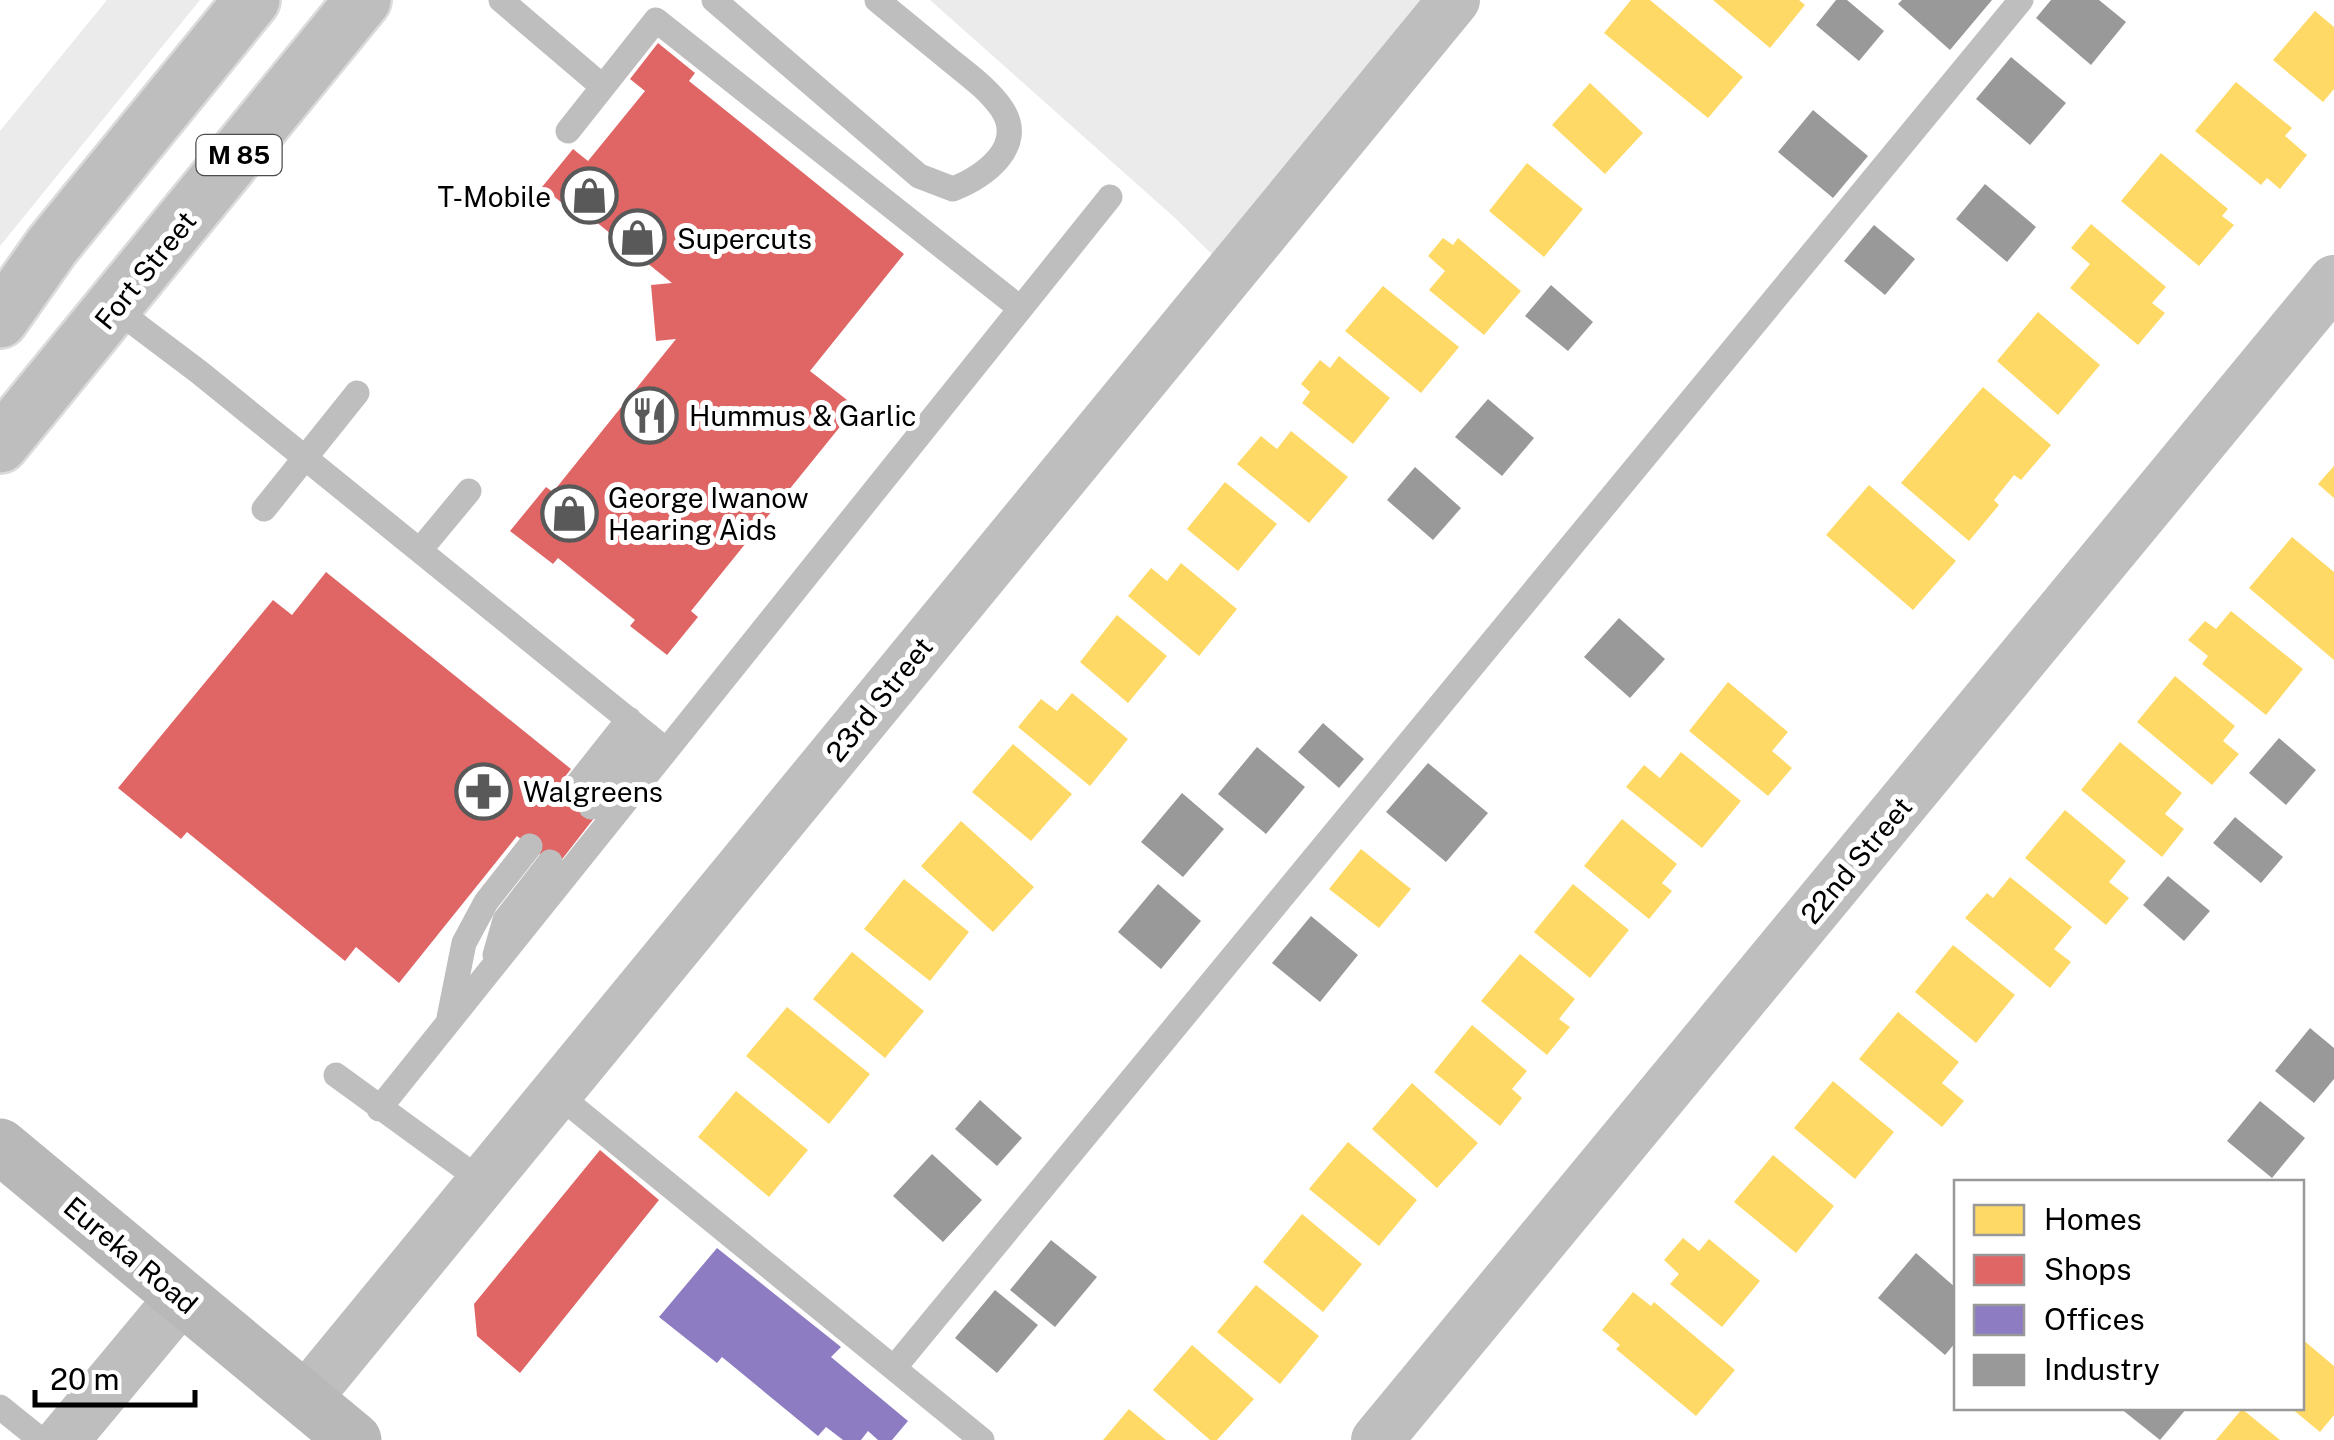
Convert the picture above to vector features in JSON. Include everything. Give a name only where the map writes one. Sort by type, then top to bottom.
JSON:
[{"type":"main road","points":[[0,320],[52,246],[252,0]]},
{"type":"main road","name":"Fort Street","points":[[0,445],[363,0]]},
{"type":"main road","name":"Eureka Road","points":[[0,1146],[334,1427]]},
{"type":"street","name":"23rd Street","points":[[334,1427],[482,1182],[1454,0]]},
{"type":"street","name":"22nd Street","points":[[1377,1440],[2334,281]]},
{"type":"street","points":[[63,1440],[182,1297]]},
{"type":"lane","points":[[501,0],[603,87]]},
{"type":"lane","points":[[714,0],[920,176],[952,190],[978,180],[1000,158],[1008,142],[1004,112],[982,86],[877,0]]},
{"type":"lane","points":[[894,1368],[2021,0]]},
{"type":"lane","points":[[568,130],[656,20],[1020,308]]},
{"type":"lane","points":[[582,799],[647,735],[1020,308],[1110,197]]},
{"type":"lane","points":[[114,308],[306,457],[647,735]]},
{"type":"lane","points":[[264,510],[357,393]]},
{"type":"lane","points":[[420,550],[469,491]]},
{"type":"lane","points":[[379,1109],[491,970],[647,735]]},
{"type":"lane","points":[[448,1023],[464,944],[486,902],[540,854],[505,920],[491,970]]},
{"type":"lane","points":[[336,1075],[482,1182]]},
{"type":"lane","points":[[556,1093],[982,1440]]},
{"type":"lane","points":[[0,1407],[41,1440]]},
{"type":"shaded area","points":[[107,0],[200,0],[0,246],[0,131]]},
{"type":"shaded area","points":[[930,0],[1454,0],[1230,272],[1175,218]]},
{"type":"building: Homes","points":[[1631,0],[1650,0],[1743,77],[1708,118],[1604,33]]},
{"type":"building: Homes","points":[[1713,0],[1799,0],[1805,5],[1770,48]]},
{"type":"building: Homes","points":[[2315,11],[2334,27],[2334,89],[2323,102],[2273,60]]},
{"type":"building: Homes","points":[[2236,82],[2292,128],[2285,136],[2307,155],[2280,189],[2267,178],[2261,185],[2195,131]]},
{"type":"building: Homes","points":[[1590,83],[1643,133],[1605,174],[1552,125]]},
{"type":"building: Homes","points":[[2161,153],[2228,209],[2222,216],[2234,225],[2199,266],[2121,201]]},
{"type":"building: Homes","points":[[1527,163],[1583,209],[1544,257],[1489,211]]},
{"type":"building: Homes","points":[[2091,224],[2166,287],[2152,303],[2165,313],[2138,345],[2070,288],[2090,264],[2071,248]]},
{"type":"building: Homes","points":[[1443,238],[1453,245],[1458,238],[1521,291],[1484,335],[1429,290],[1445,271],[1428,256]]},
{"type":"building: Homes","points":[[1383,286],[1459,347],[1421,393],[1345,331]]},
{"type":"building: Homes","points":[[2038,312],[2100,365],[2058,415],[1997,361]]},
{"type":"building: Homes","points":[[1339,356],[1390,398],[1353,444],[1302,403],[1310,392],[1301,384],[1320,360],[1330,368]]},
{"type":"building: Homes","points":[[1983,387],[2051,445],[2021,480],[2014,475],[1994,500],[1999,505],[1969,541],[1901,483]]},
{"type":"building: Homes","points":[[1291,431],[1348,477],[1309,523],[1237,464],[1261,436],[1277,449]]},
{"type":"building: Homes","points":[[2334,466],[2334,498],[2318,484]]},
{"type":"building: Homes","points":[[1225,482],[1277,524],[1238,571],[1187,529]]},
{"type":"building: Homes","points":[[1869,485],[1956,561],[1913,610],[1826,535]]},
{"type":"building: Homes","points":[[2292,537],[2334,572],[2334,660],[2249,588]]},
{"type":"building: Homes","points":[[1181,563],[1237,609],[1199,656],[1128,596],[1151,568],[1167,581]]},
{"type":"building: Homes","points":[[2231,611],[2303,669],[2266,715],[2202,664],[2208,656],[2188,640],[2205,621],[2216,629]]},
{"type":"building: Homes","points":[[1117,615],[1167,656],[1128,703],[1080,662]]},
{"type":"building: Homes","points":[[2175,676],[2235,726],[2223,741],[2239,754],[2212,785],[2137,722]]},
{"type":"building: Homes","points":[[1728,682],[1788,732],[1772,751],[1792,768],[1768,796],[1689,731]]},
{"type":"building: Homes","points":[[1072,693],[1128,739],[1090,786],[1018,727],[1041,699],[1057,711]]},
{"type":"building: Homes","points":[[2120,742],[2182,793],[2165,814],[2184,829],[2162,857],[2081,790]]},
{"type":"building: Homes","points":[[1013,744],[1072,794],[1031,841],[972,792]]},
{"type":"building: Homes","points":[[1681,752],[1741,801],[1702,848],[1626,787],[1644,765],[1660,778]]},
{"type":"building: Homes","points":[[2065,810],[2126,861],[2109,882],[2129,898],[2106,925],[2025,858]]},
{"type":"building: Homes","points":[[1622,819],[1677,864],[1662,883],[1672,891],[1649,919],[1584,866]]},
{"type":"building: Homes","points":[[961,821],[1034,887],[993,932],[921,866]]},
{"type":"building: Homes","points":[[1361,849],[1411,889],[1379,928],[1329,889]]},
{"type":"building: Homes","points":[[2010,877],[2072,927],[2054,949],[2071,962],[2050,988],[1965,918],[1987,893],[1993,898]]},
{"type":"building: Homes","points":[[904,879],[969,932],[930,981],[864,929]]},
{"type":"building: Homes","points":[[1573,884],[1629,930],[1590,978],[1534,932]]},
{"type":"building: Homes","points":[[1953,945],[2015,995],[1976,1043],[1915,992]]},
{"type":"building: Homes","points":[[852,952],[924,1011],[885,1058],[813,999]]},
{"type":"building: Homes","points":[[1520,954],[1575,999],[1559,1019],[1570,1027],[1547,1055],[1481,1001]]},
{"type":"building: Homes","points":[[787,1007],[870,1074],[829,1124],[746,1056]]},
{"type":"building: Homes","points":[[1898,1012],[1959,1062],[1942,1083],[1964,1101],[1942,1127],[1859,1059]]},
{"type":"building: Homes","points":[[1472,1025],[1527,1071],[1512,1089],[1522,1098],[1500,1126],[1434,1072]]},
{"type":"building: Homes","points":[[1833,1081],[1894,1132],[1855,1179],[1794,1128]]},
{"type":"building: Homes","points":[[1412,1083],[1478,1143],[1437,1188],[1372,1129]]},
{"type":"building: Homes","points":[[736,1091],[808,1150],[769,1197],[698,1137]]},
{"type":"building: Homes","points":[[1348,1142],[1417,1200],[1379,1246],[1309,1189]]},
{"type":"building: Homes","points":[[1773,1155],[1834,1206],[1796,1253],[1734,1202]]},
{"type":"building: Homes","points":[[1302,1214],[1362,1264],[1323,1312],[1263,1262]]},
{"type":"building: Homes","points":[[1683,1238],[1699,1251],[1709,1239],[1760,1281],[1722,1327],[1670,1284],[1679,1274],[1664,1260]]},
{"type":"building: Homes","points":[[1256,1285],[1319,1336],[1280,1384],[1217,1332]]},
{"type":"building: Homes","points":[[1633,1292],[1651,1306],[1654,1302],[1735,1370],[1696,1416],[1616,1349],[1620,1345],[1602,1330]]},
{"type":"building: Homes","points":[[2304,1341],[2334,1366],[2334,1415],[2320,1432],[2293,1410],[2304,1410]]},
{"type":"building: Homes","points":[[1192,1345],[1254,1399],[1217,1440],[1210,1440],[1153,1390]]},
{"type":"building: Homes","points":[[1129,1409],[1166,1440],[1103,1440]]},
{"type":"building: Homes","points":[[2243,1410],[2280,1440],[2216,1440]]},
{"type":"building: Shops","points":[[658,43],[695,73],[689,81],[904,254],[810,371],[856,407],[691,611],[698,617],[667,655],[630,626],[635,620],[558,558],[553,564],[510,531],[546,487],[553,492],[676,339],[656,341],[651,285],[672,283],[585,213],[581,218],[542,187],[573,149],[588,161],[645,91],[630,79]]},
{"type":"building: Shops","name":"Walgreens","points":[[326,572],[571,769],[560,783],[598,813],[556,867],[517,836],[399,983],[356,947],[345,961],[187,832],[181,839],[118,788],[273,600],[292,615]]},
{"type":"building: Shops","points":[[600,1150],[659,1200],[520,1373],[477,1336],[474,1304]]},
{"type":"building: Offices","points":[[717,1248],[841,1347],[831,1357],[908,1421],[892,1440],[878,1440],[868,1431],[861,1440],[843,1440],[826,1427],[818,1436],[722,1357],[717,1363],[659,1317]]},
{"type":"building: Industry","points":[[1836,0],[1847,0],[1884,31],[1859,61],[1816,25]]},
{"type":"building: Industry","points":[[1902,0],[1992,0],[1950,50],[1898,4]]},
{"type":"building: Industry","points":[[2051,0],[2099,0],[2126,22],[2091,65],[2036,18]]},
{"type":"building: Industry","points":[[2011,57],[2066,103],[2030,145],[1976,99]]},
{"type":"building: Industry","points":[[1813,110],[1868,156],[1833,198],[1778,152]]},
{"type":"building: Industry","points":[[1985,184],[2036,227],[2007,262],[1956,219]]},
{"type":"building: Industry","points":[[1874,225],[1915,259],[1885,295],[1844,261]]},
{"type":"building: Industry","points":[[1551,285],[1593,322],[1568,351],[1525,316]]},
{"type":"building: Industry","points":[[1488,399],[1534,438],[1502,476],[1455,437]]},
{"type":"building: Industry","points":[[1415,467],[1461,508],[1433,540],[1387,500]]},
{"type":"building: Industry","points":[[1619,618],[1665,659],[1630,698],[1584,657]]},
{"type":"building: Industry","points":[[1323,723],[1364,759],[1339,788],[1298,752]]},
{"type":"building: Industry","points":[[2279,738],[2316,770],[2286,805],[2249,773]]},
{"type":"building: Industry","points":[[1257,747],[1305,787],[1266,834],[1218,794]]},
{"type":"building: Industry","points":[[1428,763],[1488,813],[1446,862],[1386,812]]},
{"type":"building: Industry","points":[[1182,793],[1224,829],[1183,877],[1141,842]]},
{"type":"building: Industry","points":[[2235,817],[2283,857],[2261,883],[2213,843]]},
{"type":"building: Industry","points":[[2168,876],[2210,911],[2184,941],[2143,905]]},
{"type":"building: Industry","points":[[1158,884],[1201,921],[1161,969],[1118,932]]},
{"type":"building: Industry","points":[[1311,916],[1358,955],[1320,1002],[1272,963]]},
{"type":"building: Industry","points":[[2310,1028],[2334,1048],[2334,1079],[2314,1103],[2275,1071]]},
{"type":"building: Industry","points":[[980,1100],[1022,1138],[997,1166],[955,1129]]},
{"type":"building: Industry","points":[[2260,1101],[2305,1138],[2272,1178],[2227,1141]]},
{"type":"building: Industry","points":[[932,1154],[982,1200],[943,1242],[893,1196]]},
{"type":"building: Industry","points":[[1051,1240],[1097,1277],[1055,1327],[1010,1290]]},
{"type":"building: Industry","points":[[1916,1253],[1954,1286],[1954,1344],[1945,1355],[1878,1298]]},
{"type":"building: Industry","points":[[995,1290],[1038,1325],[997,1373],[955,1338]]},
{"type":"building: Industry","points":[[2122,1410],[2185,1410],[2160,1440]]},
{"type":"place","name":"T-Mobile","points":[[590,196]]},
{"type":"place","name":"Supercuts","points":[[638,238]]},
{"type":"place","name":"Hummus & Garlic","points":[[650,415]]},
{"type":"place","name":"George Iwanow Hearing Aids","points":[[569,513]]},
{"type":"place","name":"Walgreens","points":[[484,791]]}]
